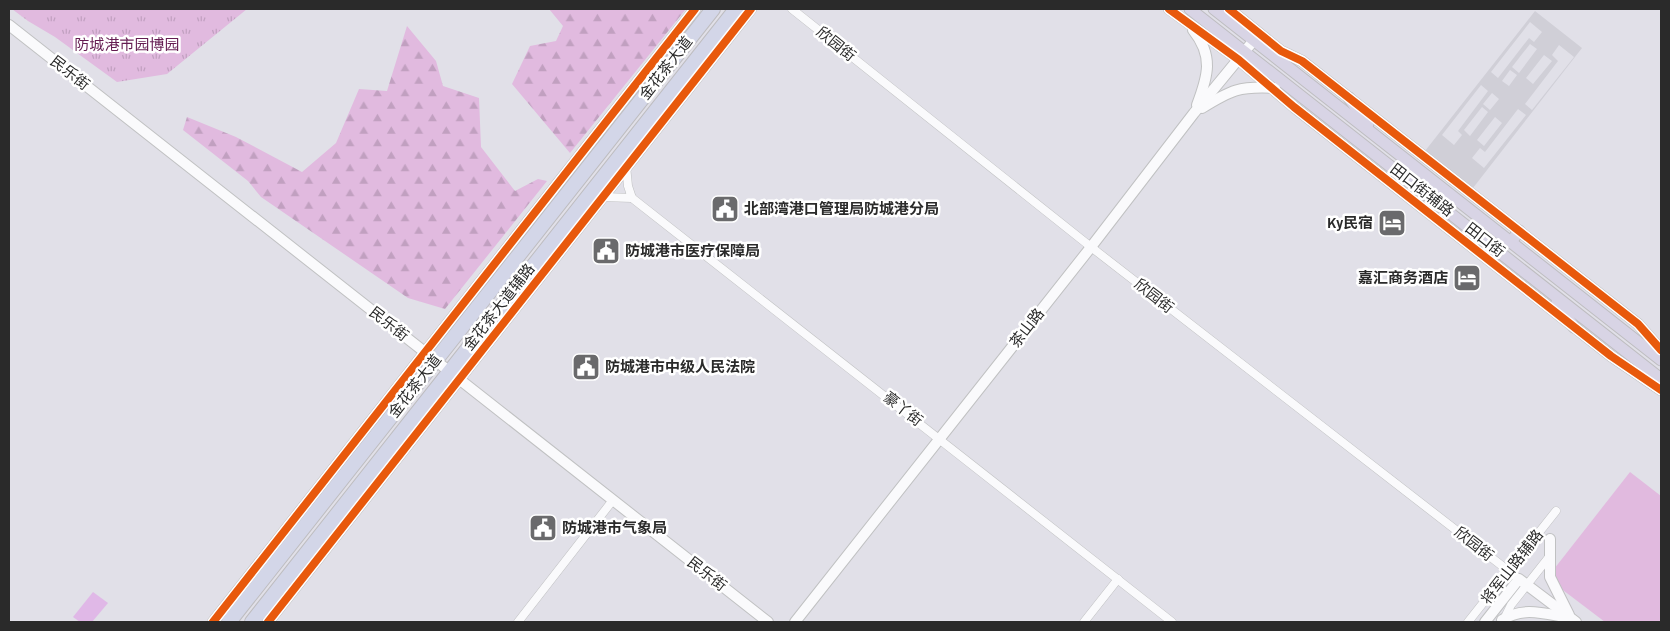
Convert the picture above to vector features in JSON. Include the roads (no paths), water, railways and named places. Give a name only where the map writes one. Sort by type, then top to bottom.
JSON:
[{"type":"highway","name":"金花茶大道","points":[[229,622],[430,356],[574,174],[668,68],[713,9]]},
{"type":"highway","name":"金花茶大道","points":[[252,622],[455,376],[622,163],[736,9]]},
{"type":"highway","points":[[656,58],[668,68]]},
{"type":"main road","name":"田口街","points":[[1190,9],[1242,56],[1306,100],[1661,379]]},
{"type":"main road","name":"田口街","points":[[1214,9],[1257,37],[1376,136],[1661,360]]},
{"type":"main road","points":[[1349,98],[1376,136]]},
{"type":"main road","points":[[1511,242],[1519,231]]},
{"type":"main road","points":[[1551,292],[1574,327]]},
{"type":"street","points":[[574,174],[656,58],[695,9]]},
{"type":"street","points":[[598,193],[632,198],[622,163],[751,9]]},
{"type":"street","name":"欣园街","points":[[792,9],[1091,247],[1523,582]]},
{"type":"street","name":"田口街辅路","points":[[1169,9],[1188,24],[1242,56],[1294,107],[1574,327],[1661,390]]},
{"type":"street","name":"田口街辅路","points":[[1229,9],[1257,37],[1302,61],[1638,324],[1661,350]]},
{"type":"street","points":[[1188,24],[1205,45],[1208,76],[1194,113]]},
{"type":"street","name":"民乐街","points":[[9,25],[768,622]]},
{"type":"street","name":"茶山路","points":[[795,622],[1091,247],[1194,113],[1257,37]]},
{"type":"street","points":[[1194,113],[1231,91],[1250,88],[1274,88],[1306,100]]},
{"type":"street","name":"豪丫街","points":[[632,198],[1172,622]]},
{"type":"street","points":[[213,622],[430,356]]},
{"type":"street","points":[[268,622],[455,376]]},
{"type":"street","points":[[518,622],[614,500]]},
{"type":"street","name":"将军山路辅路","points":[[1468,622],[1556,511]]},
{"type":"street","points":[[1550,538],[1550,577],[1573,620]]},
{"type":"street","name":"将军山路辅路","points":[[1502,621],[1523,582],[1549,557]]},
{"type":"street","points":[[1084,622],[1118,580]]},
{"type":"street","points":[[1484,622],[1523,582],[1573,620]]},
{"type":"street","points":[[1502,621],[1522,611],[1573,620]]},
{"type":"place","name":"北部湾港口管理局防城港分局","points":[[725,209]]},
{"type":"place","name":"Ky民宿","points":[[1392,223]]},
{"type":"place","name":"防城港市医疗保障局","points":[[606,251]]},
{"type":"place","name":"嘉汇商务酒店","points":[[1467,278]]},
{"type":"place","name":"防城港市中级人民法院","points":[[586,367]]},
{"type":"place","name":"防城港市气象局","points":[[543,528]]},
{"type":"park label","name":"防城港市园博园","points":[[127,45]]}]
